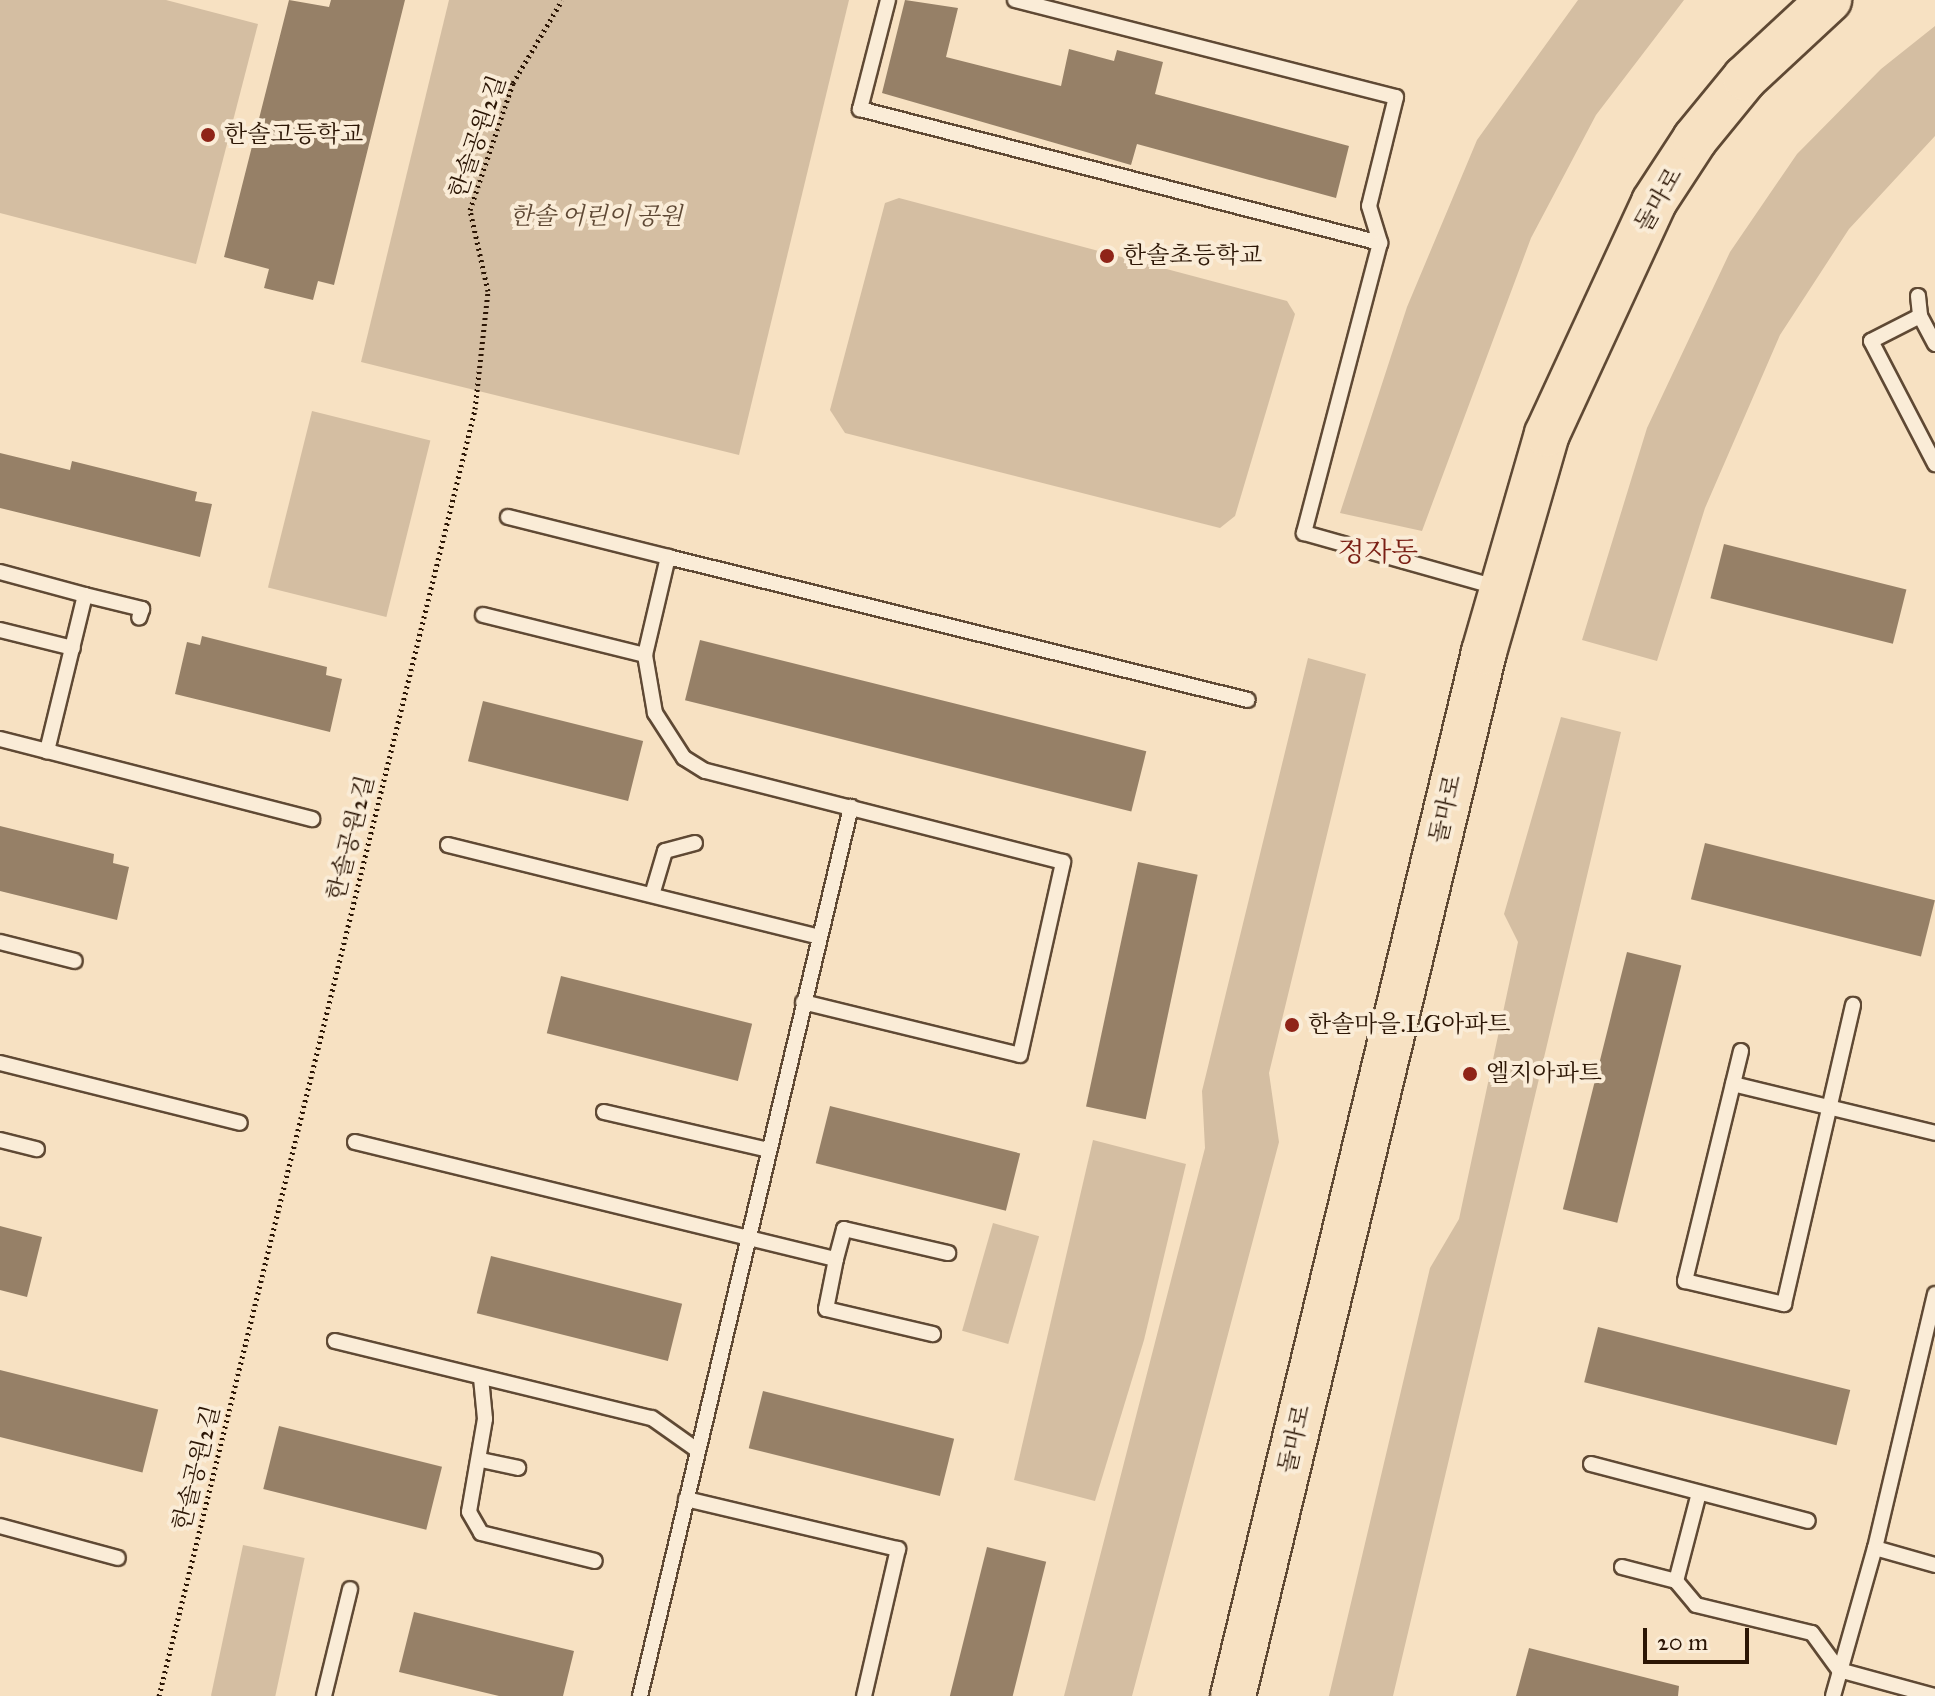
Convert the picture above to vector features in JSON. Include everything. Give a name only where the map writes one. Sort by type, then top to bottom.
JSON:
[{"type":"main road","name":"돌마로","points":[[1233,1696],[1501,588],[1559,400],[1654,202],[1695,139],[1745,78],[1829,0]]},
{"type":"lane","points":[[888,0],[860,109],[1380,243]]},
{"type":"lane","points":[[1015,0],[1396,97],[1369,206],[1380,243],[1304,533],[1501,588]]},
{"type":"lane","points":[[1918,296],[1920,316],[1935,344]]},
{"type":"lane","points":[[1920,316],[1871,341],[1935,464]]},
{"type":"lane","points":[[508,517],[1248,700]]},
{"type":"lane","points":[[668,557],[645,655],[655,713],[684,758],[705,771],[1063,862],[1020,1055],[803,1002]]},
{"type":"lane","points":[[0,572],[142,609],[139,618]]},
{"type":"lane","points":[[47,751],[85,595]]},
{"type":"lane","points":[[483,615],[645,655]]},
{"type":"lane","points":[[0,630],[73,648]]},
{"type":"lane","points":[[0,739],[312,819]]},
{"type":"lane","points":[[640,1696],[851,807]]},
{"type":"lane","points":[[652,895],[665,851],[695,843]]},
{"type":"lane","points":[[448,845],[819,937]]},
{"type":"lane","points":[[0,942],[75,961]]},
{"type":"lane","points":[[1741,1051],[1685,1281],[1784,1304],[1853,1005]]},
{"type":"lane","points":[[0,1063],[240,1123]]},
{"type":"lane","points":[[1733,1084],[1935,1133]]},
{"type":"lane","points":[[604,1112],[768,1150]]},
{"type":"lane","points":[[0,1140],[37,1149]]},
{"type":"lane","points":[[355,1142],[836,1259]]},
{"type":"lane","points":[[933,1334],[826,1309],[844,1229],[948,1253]]},
{"type":"lane","points":[[1833,1696],[1875,1548],[1932,1322],[1935,1294]]},
{"type":"lane","points":[[335,1341],[652,1418],[697,1450]]},
{"type":"lane","points":[[481,1378],[481,1460],[469,1512],[481,1533],[595,1561]]},
{"type":"lane","points":[[481,1460],[518,1468]]},
{"type":"lane","points":[[1591,1464],[1808,1521]]},
{"type":"lane","points":[[1676,1581],[1699,1493]]},
{"type":"lane","points":[[686,1499],[898,1549],[864,1696]]},
{"type":"lane","points":[[0,1526],[118,1558]]},
{"type":"lane","points":[[1875,1548],[1935,1565]]},
{"type":"lane","points":[[1622,1567],[1676,1581],[1696,1605],[1812,1633],[1839,1670],[1934,1696]]},
{"type":"lane","points":[[324,1696],[350,1589]]},
{"type":"path","name":"한솔공원2길","points":[[159,1696],[475,409],[488,291],[470,210],[513,83],[562,0]]},
{"type":"green space","points":[[0,0],[166,0],[258,24],[196,264],[0,213]]},
{"type":"green space","name":"한솔 어린이 공원","points":[[449,0],[849,0],[739,455],[361,362]]},
{"type":"green space","points":[[1578,0],[1684,0],[1596,115],[1531,238],[1422,531],[1340,513],[1407,307],[1477,140]]},
{"type":"green space","points":[[1935,26],[1935,136],[1849,229],[1780,335],[1705,508],[1657,661],[1582,640],[1647,428],[1730,252],[1797,154],[1881,69]]},
{"type":"green space","points":[[899,198],[1287,301],[1295,314],[1235,516],[1220,528],[845,433],[830,410],[885,203]]},
{"type":"green space","points":[[312,411],[430,441],[386,617],[268,588]]},
{"type":"green space","points":[[1308,658],[1366,674],[1269,1073],[1279,1142],[1132,1696],[1064,1696],[1205,1148],[1202,1091]]},
{"type":"green space","points":[[1561,717],[1621,732],[1393,1696],[1329,1696],[1430,1268],[1459,1219],[1518,942],[1504,914]]},
{"type":"green space","points":[[1093,1140],[1186,1164],[1144,1340],[1095,1501],[1014,1480]]},
{"type":"green space","points":[[993,1223],[1039,1236],[1008,1344],[962,1331]]},
{"type":"green space","points":[[243,1545],[305,1558],[275,1696],[211,1696]]},
{"type":"building","points":[[289,0],[329,7],[331,0],[405,0],[334,285],[318,281],[313,300],[264,288],[269,269],[224,257]]},
{"type":"building","points":[[905,0],[958,8],[946,57],[1061,86],[1069,49],[1114,61],[1117,50],[1163,62],[1155,94],[1349,146],[1336,198],[1137,144],[1131,165],[882,93]]},
{"type":"building","points":[[0,453],[70,470],[72,461],[197,492],[195,501],[212,504],[200,557],[0,508]]},
{"type":"building","points":[[1724,544],[1906,589],[1893,644],[1710,598]]},
{"type":"building","points":[[202,636],[327,667],[326,675],[342,679],[330,732],[175,694],[187,642],[200,645]]},
{"type":"building","points":[[700,640],[1146,751],[1131,811],[685,700]]},
{"type":"building","points":[[483,701],[643,741],[628,801],[468,761]]},
{"type":"building","points":[[0,826],[114,854],[113,863],[129,867],[117,920],[0,891]]},
{"type":"building","points":[[1705,843],[1935,900],[1921,957],[1691,899]]},
{"type":"building","points":[[1138,862],[1198,875],[1146,1119],[1086,1107]]},
{"type":"building","points":[[1627,952],[1681,966],[1617,1223],[1563,1209]]},
{"type":"building","points":[[561,976],[752,1024],[738,1081],[547,1033]]},
{"type":"building","points":[[830,1106],[1020,1153],[1006,1211],[816,1163]]},
{"type":"building","points":[[0,1226],[42,1237],[27,1297],[0,1290]]},
{"type":"building","points":[[491,1256],[682,1304],[668,1361],[477,1313]]},
{"type":"building","points":[[1598,1327],[1850,1390],[1836,1445],[1584,1382]]},
{"type":"building","points":[[0,1370],[158,1409],[142,1473],[0,1437]]},
{"type":"building","points":[[763,1391],[954,1439],[940,1496],[749,1448]]},
{"type":"building","points":[[279,1426],[442,1467],[426,1530],[263,1489]]},
{"type":"building","points":[[987,1547],[1046,1562],[1013,1696],[950,1696]]},
{"type":"building","points":[[414,1612],[574,1651],[563,1696],[499,1696],[399,1672]]},
{"type":"building","points":[[1529,1648],[1679,1686],[1678,1696],[1516,1696]]},
{"type":"place","name":"한솔고등학교","points":[[208,135]]},
{"type":"place","name":"한솔초등학교","points":[[1107,256]]},
{"type":"place","name":"한솔마을.LG아파트","points":[[1292,1025]]},
{"type":"place","name":"엘지아파트","points":[[1470,1074]]},
{"type":"district","name":"정자동","points":[[1378,552]]}]
